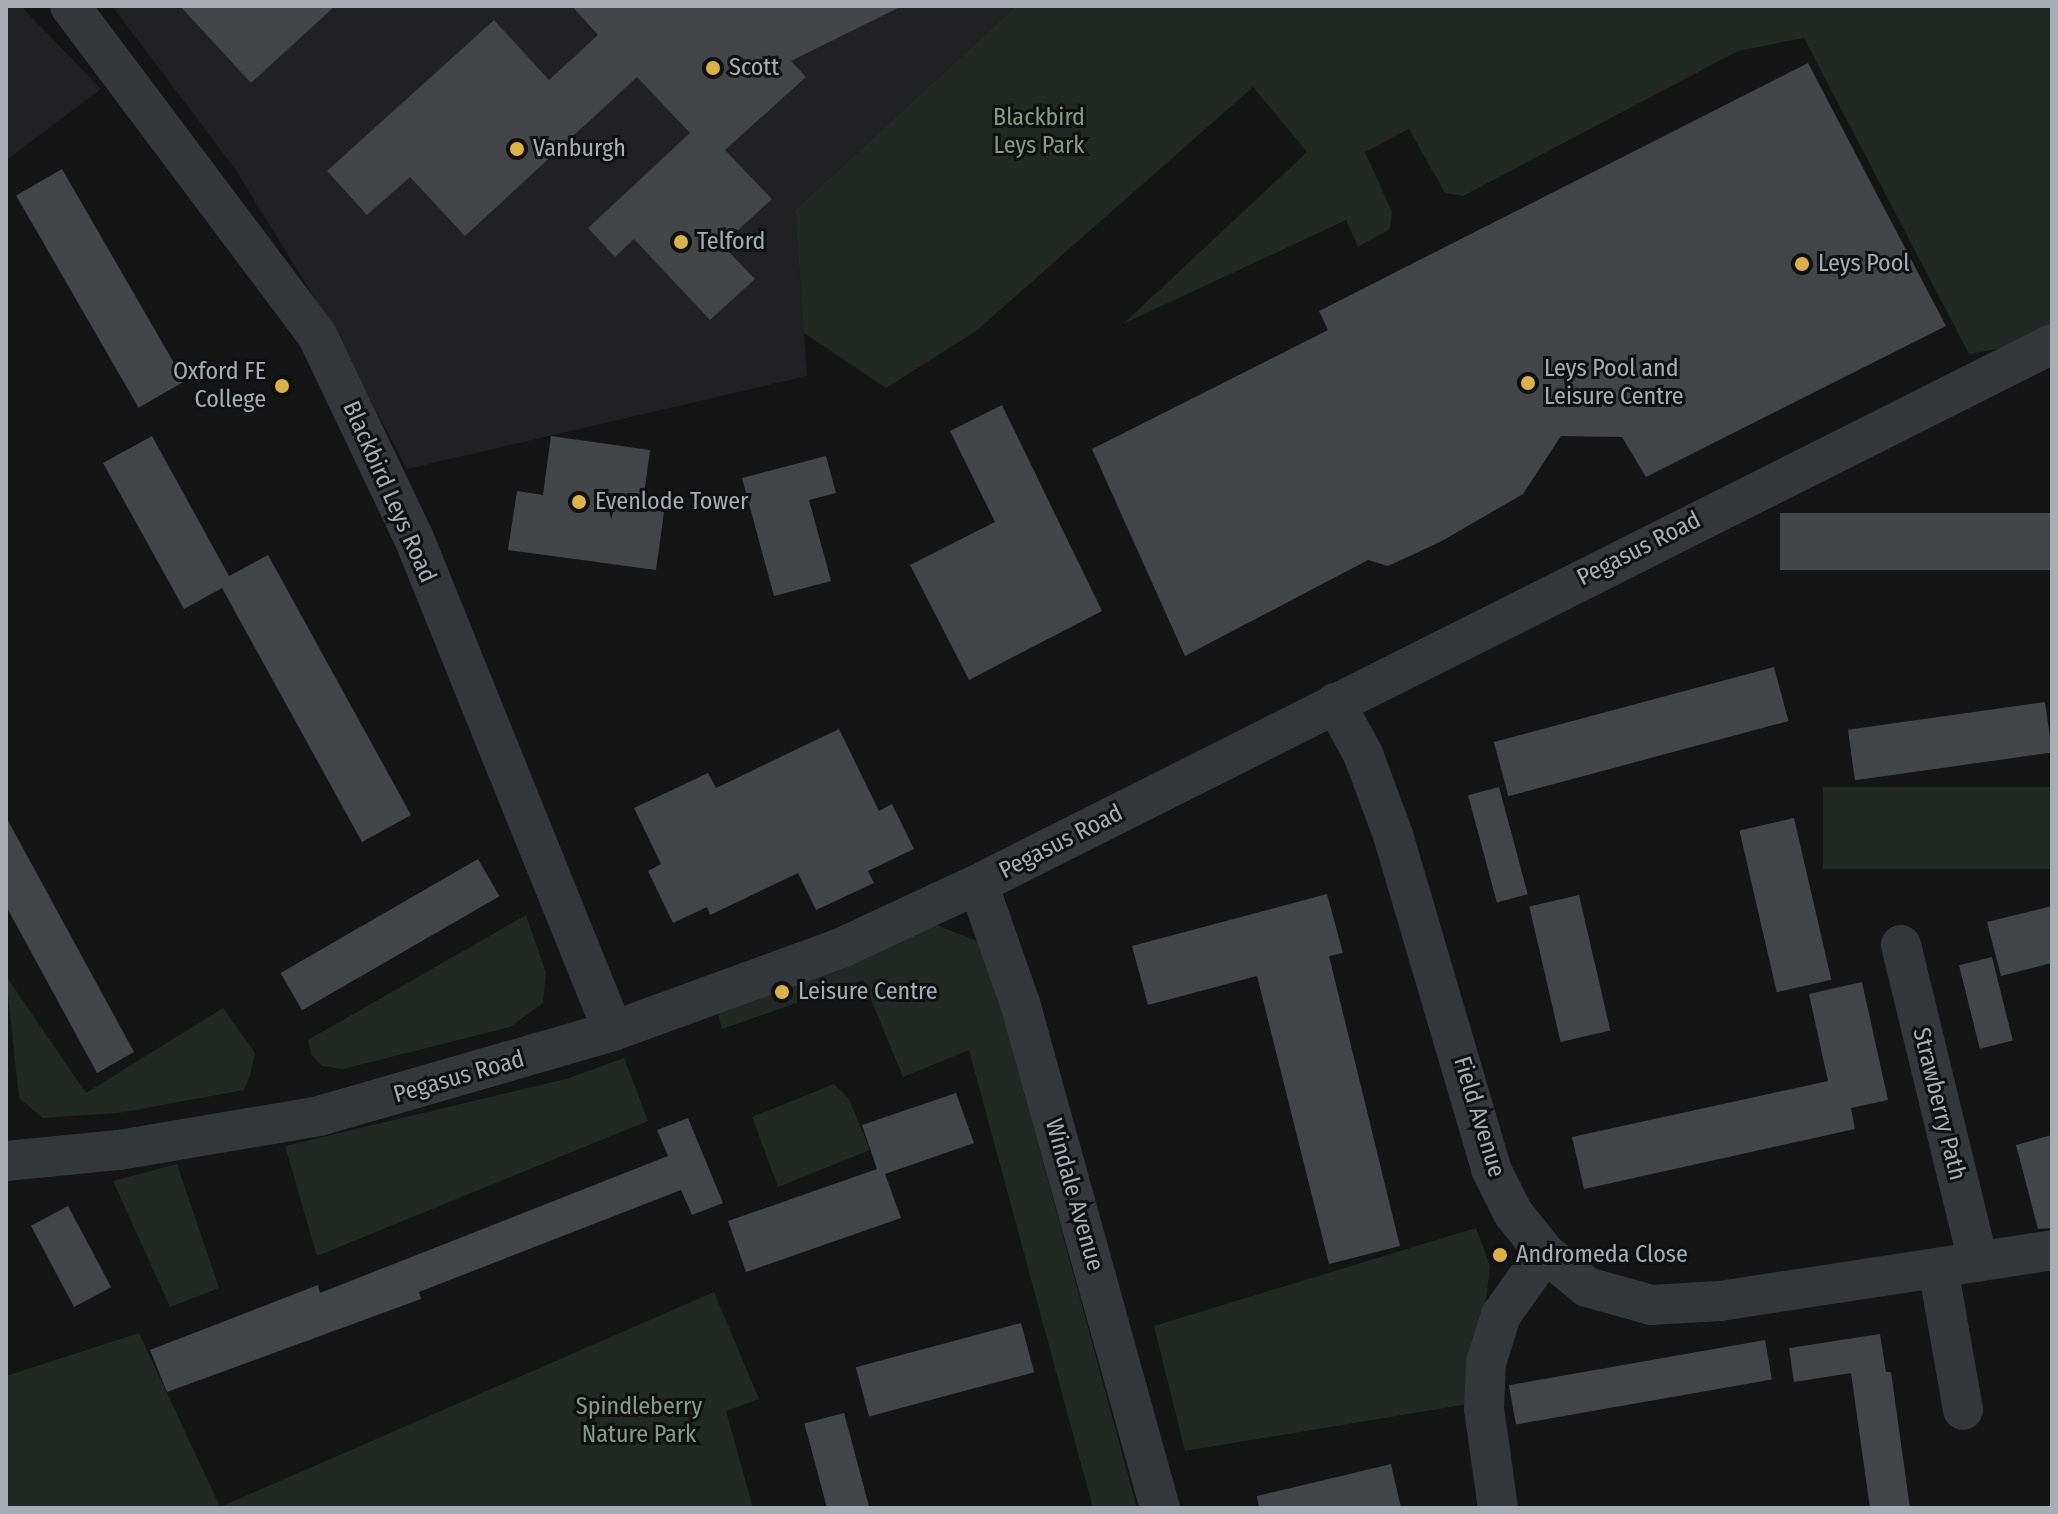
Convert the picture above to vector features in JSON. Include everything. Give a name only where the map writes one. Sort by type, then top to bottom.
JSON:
[{"type":"street","name":"Blackbird Leys Road","points":[[70,6],[317,335],[413,536],[613,1031]]},
{"type":"street","name":"Pegasus Road","points":[[7,1157],[119,1150],[319,1116],[613,1031],[841,948],[978,884],[2052,344]]},
{"type":"street","name":"Field Avenue","points":[[1335,703],[1363,754],[1393,835],[1491,1169],[1513,1213],[1545,1253],[1587,1287],[1651,1305],[1720,1301],[2052,1250]]},
{"type":"street","name":"Windale Avenue","points":[[978,884],[1020,1003],[1160,1508]]},
{"type":"street","name":"Strawberry Path","points":[[1901,945],[1978,1262]]},
{"type":"street","points":[[1498,1508],[1484,1408],[1486,1363],[1501,1315],[1545,1253]]},
{"type":"street","points":[[1938,1268],[1963,1410]]},
{"type":"shaded area","points":[[6,6],[21,6],[101,89],[8,159]]},
{"type":"shaded area","points":[[112,6],[1016,6],[795,210],[807,376],[407,469],[324,313],[235,169]]},
{"type":"green space","name":"Blackbird Leys Park","points":[[1016,6],[2052,6],[2052,339],[1969,354],[1804,38],[1738,51],[1463,196],[1445,193],[1409,129],[1365,152],[1392,212],[1390,229],[1358,247],[1346,220],[1123,324],[1307,152],[1253,87],[976,331],[886,388],[804,333],[795,210]]},
{"type":"green space","points":[[1823,787],[2052,787],[2052,869],[1823,869]]},
{"type":"green space","points":[[526,915],[546,973],[543,1003],[510,1027],[343,1069],[322,1066],[311,1054],[308,1040]]},
{"type":"green space","points":[[934,924],[979,942],[988,960],[1137,1508],[1093,1508],[969,1050],[903,1077],[863,980],[722,1029],[717,1011]]},
{"type":"green space","points":[[6,976],[86,1093],[223,1008],[255,1053],[244,1090],[118,1113],[43,1118],[19,1098]]},
{"type":"green space","points":[[624,1058],[648,1121],[317,1256],[285,1146],[566,1079]]},
{"type":"green space","points":[[834,1084],[849,1099],[870,1150],[778,1187],[752,1117]]},
{"type":"green space","points":[[177,1164],[219,1288],[170,1307],[113,1181]]},
{"type":"green space","points":[[1476,1228],[1490,1266],[1474,1403],[1185,1451],[1154,1326]]},
{"type":"green space","name":"Spindleberry Nature Park","points":[[714,1292],[759,1399],[726,1411],[753,1508],[6,1508],[6,1376],[139,1333],[220,1507]]},
{"type":"building","points":[[180,6],[335,6],[251,83]]},
{"type":"building","points":[[572,6],[902,6],[791,61],[806,77],[725,150],[772,199],[722,245],[755,279],[710,320],[634,239],[615,257],[588,228],[690,133],[637,77],[465,236],[410,177],[367,215],[327,171],[494,20],[549,80],[598,35]]},
{"type":"building","name":"Leys Pool and Leisure Centre","points":[[1808,63],[1946,326],[1646,477],[1622,437],[1561,436],[1523,494],[1440,542],[1388,566],[1368,560],[1185,656],[1092,449],[1328,330],[1319,311]]},
{"type":"building","points":[[62,169],[185,381],[139,408],[16,196]]},
{"type":"building","points":[[1002,405],[1102,611],[969,680],[910,565],[995,522],[950,431]]},
{"type":"building","points":[[152,436],[229,576],[268,555],[411,815],[362,842],[222,588],[184,609],[103,463]]},
{"type":"building","name":"Evenlode Tower","points":[[551,436],[650,450],[642,509],[664,512],[656,570],[508,550],[517,491],[543,495]]},
{"type":"building","points":[[826,456],[836,493],[809,500],[831,581],[774,596],[742,478]]},
{"type":"building","points":[[1780,513],[2052,513],[2052,570],[1780,570]]},
{"type":"building","points":[[1774,667],[1788,721],[1508,796],[1494,742]]},
{"type":"building","points":[[2045,702],[2052,753],[1855,780],[1848,730]]},
{"type":"building","points":[[839,729],[879,811],[892,804],[914,849],[868,871],[874,883],[816,910],[798,873],[710,915],[707,907],[673,923],[648,871],[661,864],[634,808],[708,773],[716,788]]},
{"type":"building","points":[[1499,787],[1528,894],[1497,902],[1468,795]]},
{"type":"building","points":[[6,817],[134,1052],[97,1073],[6,906]]},
{"type":"building","points":[[1794,818],[1831,980],[1777,992],[1739,831]]},
{"type":"building","points":[[478,859],[500,896],[302,1010],[281,973]]},
{"type":"building","points":[[1327,894],[1343,953],[1329,956],[1400,1246],[1329,1264],[1257,976],[1148,1005],[1132,946]]},
{"type":"building","points":[[1579,895],[1610,1030],[1561,1042],[1529,906]]},
{"type":"building","points":[[2052,906],[2052,963],[2001,976],[1987,922]]},
{"type":"building","points":[[1992,957],[2013,1040],[1980,1049],[1959,965]]},
{"type":"building","points":[[1862,982],[1888,1100],[1851,1108],[1855,1129],[1584,1189],[1572,1137],[1828,1081],[1809,994]]},
{"type":"building","points":[[956,1093],[974,1143],[885,1174],[901,1218],[746,1272],[728,1221],[877,1169],[862,1125]]},
{"type":"building","points":[[688,1118],[723,1203],[692,1215],[681,1190],[419,1292],[421,1299],[167,1392],[150,1350],[318,1285],[320,1293],[668,1156],[657,1130]]},
{"type":"building","points":[[2052,1135],[2052,1228],[2038,1229],[2016,1145]]},
{"type":"building","points":[[68,1206],[111,1287],[74,1307],[31,1226]]},
{"type":"building","points":[[1021,1323],[1034,1372],[869,1417],[856,1367]]},
{"type":"building","points":[[1880,1334],[1886,1372],[1891,1372],[1910,1508],[1870,1508],[1851,1373],[1794,1382],[1789,1348]]},
{"type":"building","points":[[1765,1340],[1772,1379],[1516,1425],[1509,1385]]},
{"type":"building","points":[[844,1413],[869,1508],[827,1508],[804,1424]]},
{"type":"building","points":[[1391,1464],[1401,1508],[1259,1508],[1257,1496]]},
{"type":"place","name":"Scott","points":[[713,68]]},
{"type":"place","name":"Vanburgh","points":[[517,149]]},
{"type":"place","name":"Telford","points":[[681,242]]},
{"type":"place","name":"Leys Pool","points":[[1802,264]]},
{"type":"place","name":"Leys Pool and Leisure Centre","points":[[1528,383]]},
{"type":"place","name":"Oxford FE College","points":[[282,386]]},
{"type":"place","name":"Evenlode Tower","points":[[579,502]]},
{"type":"place","name":"Leisure Centre","points":[[782,992]]},
{"type":"place","name":"Andromeda Close","points":[[1500,1255]]}]
